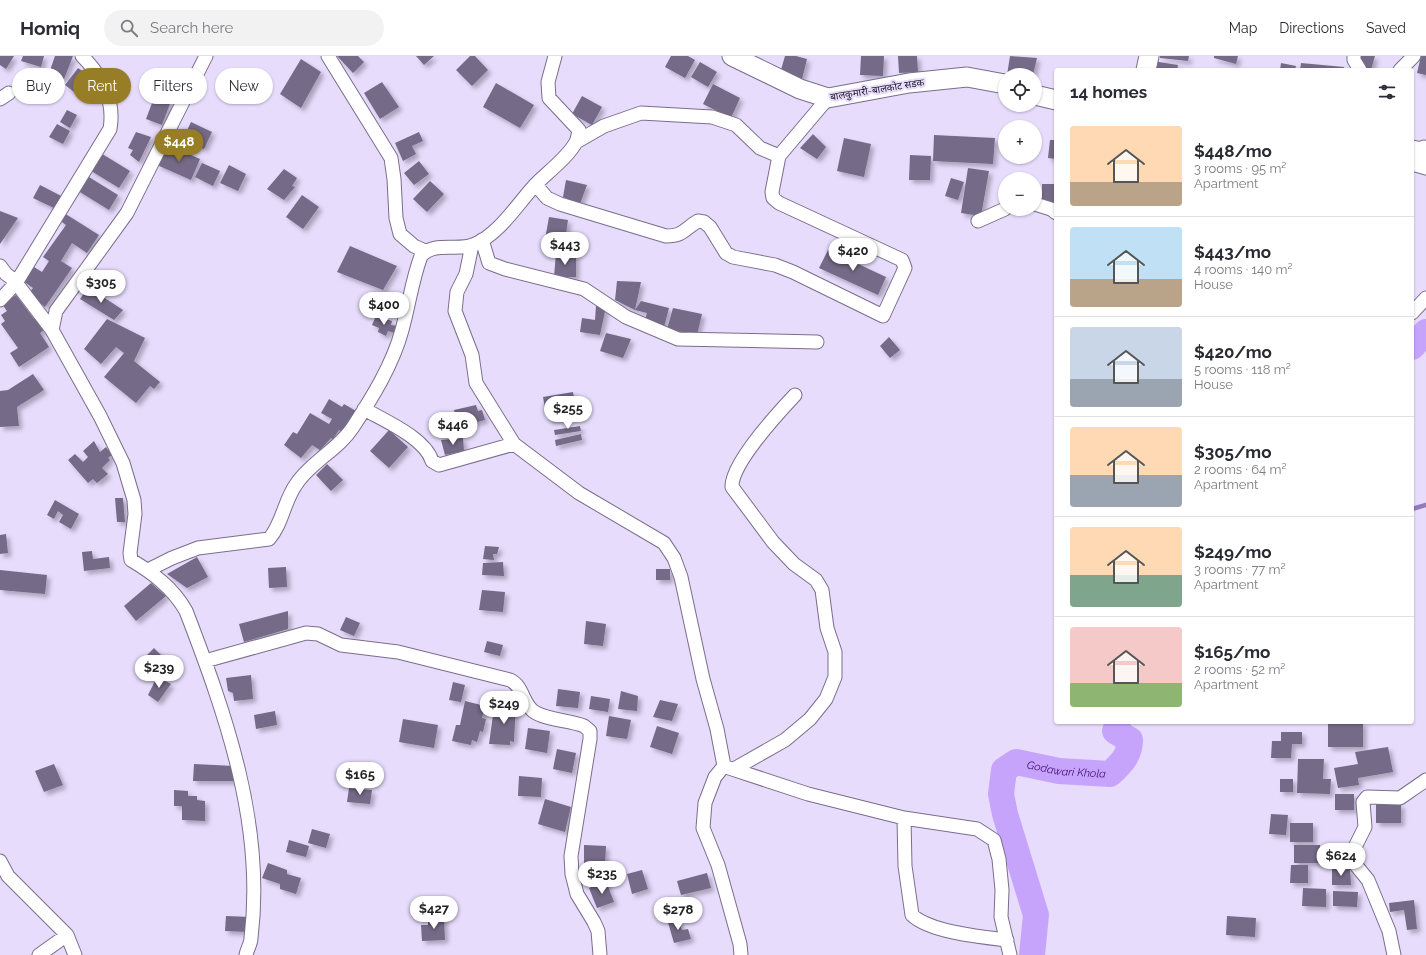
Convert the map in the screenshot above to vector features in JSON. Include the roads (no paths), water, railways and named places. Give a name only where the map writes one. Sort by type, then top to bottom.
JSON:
[{"type":"street","points":[[0,300],[16,283],[110,129],[112,117],[106,88],[82,56]]},
{"type":"street","points":[[52,330],[56,311],[127,214],[206,56]]},
{"type":"street","points":[[328,56],[391,158],[394,179],[396,218],[400,234],[414,246],[425,251],[446,246],[477,243],[504,222],[536,184],[576,142],[604,126],[641,113],[712,117],[736,125],[760,148],[780,156]]},
{"type":"street","points":[[555,56],[548,82],[549,98],[579,130],[576,142]]},
{"type":"street","name":"बालकुमारी-बालकोट सडक","points":[[732,56],[751,60],[800,89],[828,98],[909,83],[967,77],[998,81]]},
{"type":"street","points":[[1146,68],[1149,56]]},
{"type":"street","points":[[1354,56],[1354,60],[1359,68]]},
{"type":"street","points":[[1402,68],[1414,56]]},
{"type":"street","points":[[1042,97],[1054,100]]},
{"type":"street","points":[[536,184],[547,198],[560,204],[666,236],[677,236],[687,231],[698,221],[704,222],[710,227],[726,253],[733,257],[775,265],[793,272],[883,316],[905,268],[902,260],[779,203],[773,198],[772,192],[780,156],[828,98]]},
{"type":"street","points":[[1418,154],[1426,168]]},
{"type":"street","points":[[1042,206],[1054,211]]},
{"type":"street","points":[[978,221],[998,212]]},
{"type":"street","points":[[477,243],[489,262],[505,268],[584,289],[626,317],[678,339],[816,342]]},
{"type":"street","points":[[477,243],[466,274],[457,292],[455,311],[472,355],[476,383],[514,444],[579,493],[664,543],[674,558],[681,577],[703,679],[729,767]]},
{"type":"street","points":[[148,570],[172,558],[198,548],[269,539],[277,530],[288,498],[296,483],[352,429],[383,376],[402,330],[414,275],[421,256],[425,251]]},
{"type":"street","points":[[0,266],[16,283],[52,330],[100,416],[123,463],[134,500],[135,514],[130,553],[131,560],[148,570],[179,598],[186,611],[223,710],[250,818],[255,872],[251,940],[246,955]]},
{"type":"street","points":[[1414,311],[1426,298]]},
{"type":"street","points":[[742,955],[718,865],[703,828],[705,802],[715,777],[729,767],[785,740],[810,718],[826,699],[835,677],[835,652],[827,628],[822,590],[816,580],[794,564],[773,542],[732,487],[732,479],[743,459],[770,423],[795,395]]},
{"type":"street","points":[[364,409],[424,446],[430,453],[432,461],[440,465],[514,444]]},
{"type":"street","points":[[205,661],[306,633],[318,634],[341,645],[398,652],[510,680],[519,686],[532,710],[538,714],[584,726],[590,731],[590,739],[571,856],[572,874],[577,894],[594,922],[598,932],[600,955]]},
{"type":"street","points":[[729,767],[808,794],[904,818],[977,829],[994,840],[999,859],[1002,890],[1001,917],[1010,955]]},
{"type":"street","points":[[1394,955],[1389,932],[1368,880],[1356,864],[1353,855],[1355,846],[1365,827],[1363,802],[1367,797],[1400,798],[1426,780]]},
{"type":"street","points":[[904,818],[905,866],[912,915],[920,923],[927,925],[974,936],[1006,940]]},
{"type":"street","points":[[0,861],[4,878],[67,935],[75,955]]},
{"type":"street","points":[[39,955],[67,935]]},
{"type":"waterway","name":"Godawari Khola","points":[[1414,345],[1426,332]]},
{"type":"waterway","points":[[1414,508],[1426,505]]},
{"type":"waterway","name":"Godawari Khola","points":[[1032,955],[1036,915],[1005,814],[1001,794],[1004,770],[1016,762],[1059,771],[1110,774],[1118,767],[1127,755],[1130,745],[1130,740],[1115,731],[1117,724]]}]
